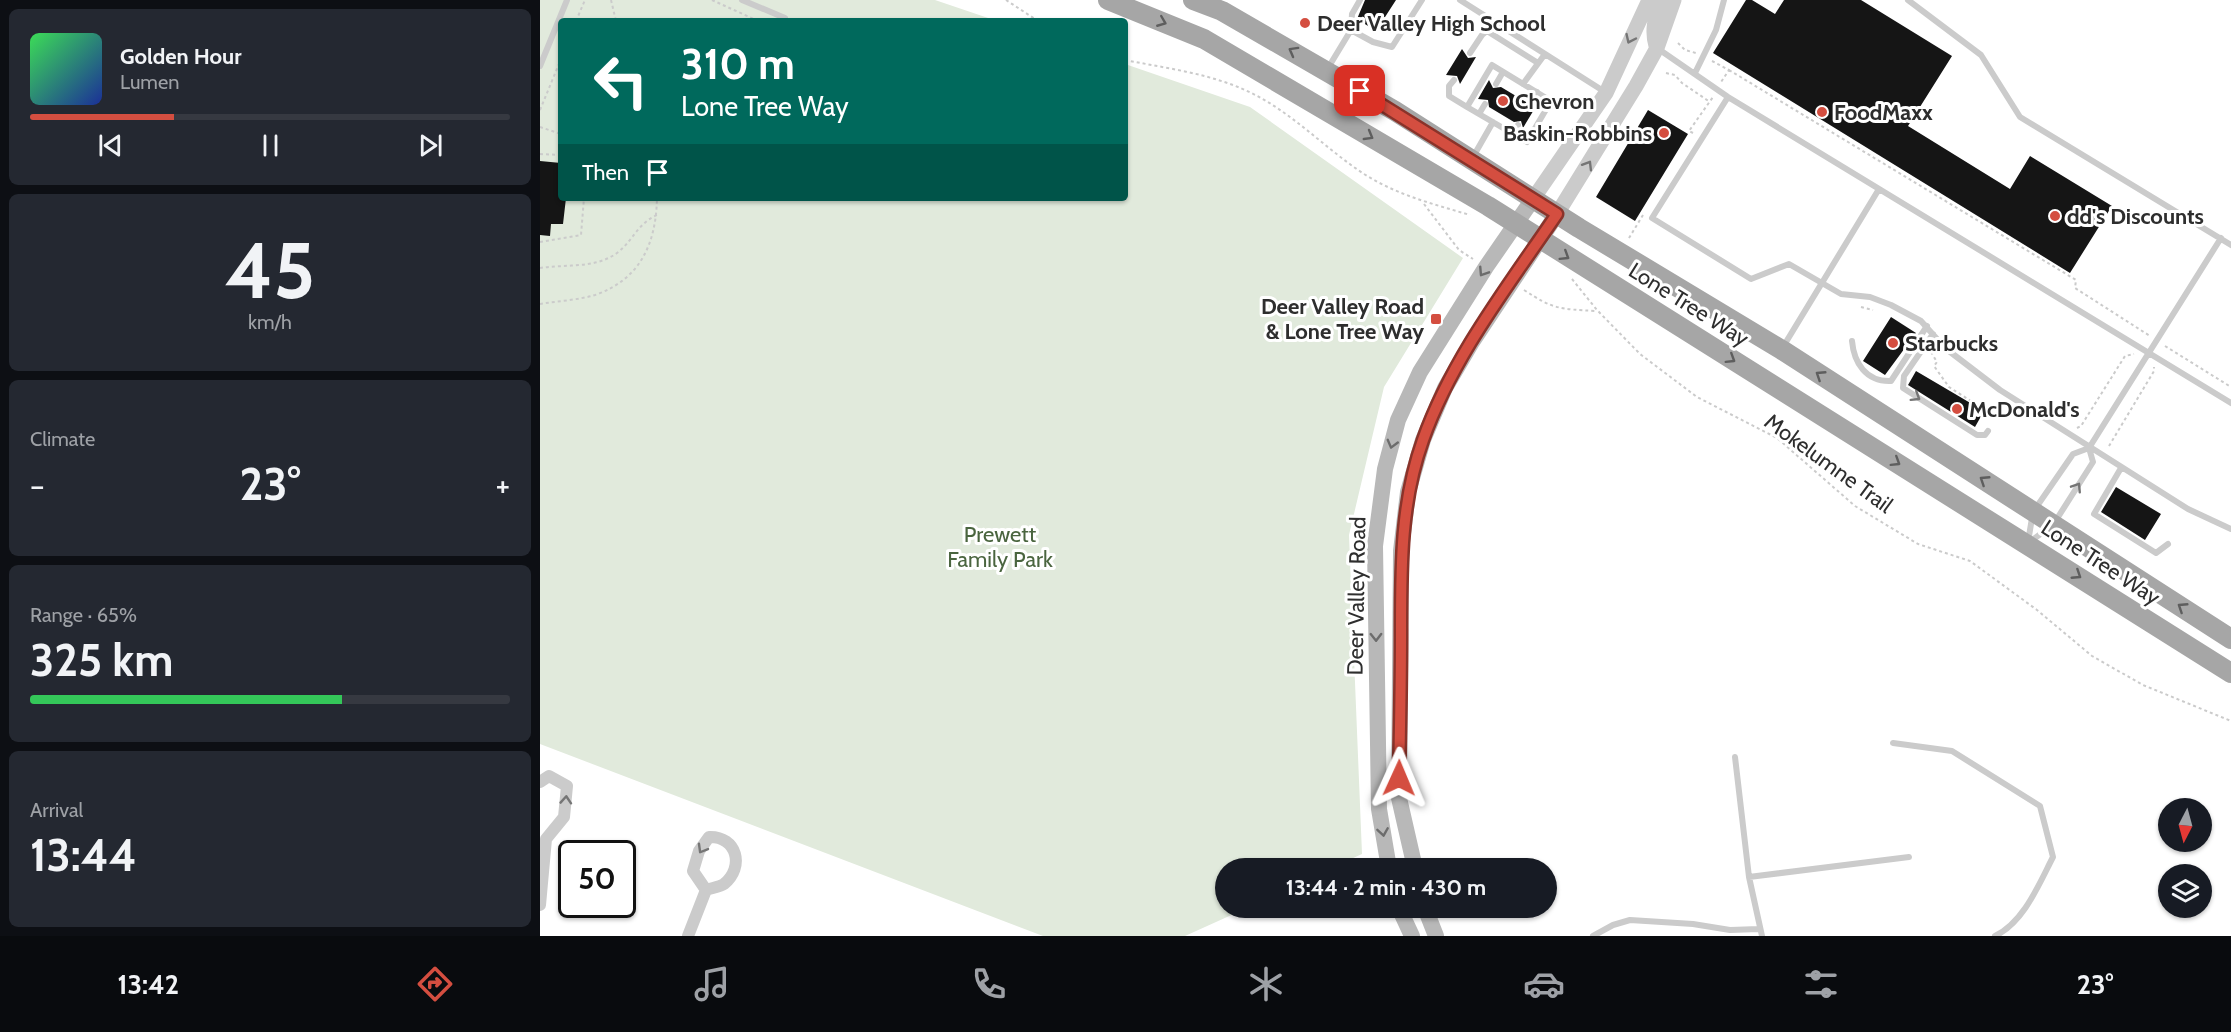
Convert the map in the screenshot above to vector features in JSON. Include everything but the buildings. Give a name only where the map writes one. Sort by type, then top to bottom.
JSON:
[{"type":"main road","name":"Lone Tree Way","points":[[1108,0],[1204,39],[1516,224],[2028,543],[2231,673]]},
{"type":"main road","name":"Lone Tree Way","points":[[1193,0],[1222,12],[1326,70],[1557,214],[1782,350],[2231,639]]},
{"type":"main road","name":"Deer Valley Road","points":[[1387,858],[1379,809],[1378,787],[1375,546],[1381,491],[1398,420],[1420,372],[1486,267],[1533,199]]},
{"type":"main road","name":"Deer Valley Road","points":[[1413,858],[1399,798],[1401,551],[1408,492],[1423,440],[1445,388],[1511,282],[1557,214]]},
{"type":"main road","points":[[1403,918],[1412,936]]},
{"type":"main road","points":[[1429,918],[1436,936]]},
{"type":"street","name":"Deer Valley Road","points":[[1533,199],[1605,93],[1649,0]]},
{"type":"street","points":[[1657,48],[1653,36],[1654,21],[1661,0]]},
{"type":"street","name":"Deer Valley Road","points":[[1557,214],[1657,48],[1674,0]]},
{"type":"street","points":[[540,782],[549,776],[567,786],[564,817],[543,836],[540,905]]},
{"type":"street","points":[[688,936],[706,890]]},
{"type":"lane","points":[[559,18],[567,0]]},
{"type":"lane","points":[[742,0],[785,18]]},
{"type":"lane","points":[[1326,70],[1352,30],[1352,14],[1360,0]]},
{"type":"lane","points":[[1352,30],[1374,42],[1392,47],[1422,0]]},
{"type":"lane","points":[[1460,0],[1605,93]]},
{"type":"lane","points":[[1695,73],[1716,30],[1724,0]]},
{"type":"lane","points":[[1908,0],[1981,55],[2020,117],[2231,245]]},
{"type":"lane","points":[[541,60],[558,21]]},
{"type":"lane","points":[[1470,53],[1482,35],[1487,32],[1538,63]]},
{"type":"lane","points":[[1657,48],[1728,97],[2231,403]]},
{"type":"lane","points":[[1523,84],[1545,54]]},
{"type":"lane","points":[[1454,80],[1449,86],[1449,96],[1467,107],[1527,142],[1551,101],[1492,65],[1467,107]]},
{"type":"lane","points":[[1496,84],[1503,72]]},
{"type":"lane","points":[[1530,105],[1537,92]]},
{"type":"lane","points":[[1728,97],[1652,218],[1751,279],[1789,264],[1841,294],[1870,297],[1891,305],[1927,326],[1945,348],[1973,371],[2089,448],[2188,509],[2231,529]]},
{"type":"lane","points":[[1479,114],[1485,104]]},
{"type":"lane","points":[[1472,160],[1493,122]]},
{"type":"lane","points":[[1513,134],[1518,124]]},
{"type":"lane","points":[[1782,350],[1879,189]]},
{"type":"lane","points":[[2028,543],[2033,512],[2073,454],[2089,448],[2221,238]]},
{"type":"lane","points":[[1852,341],[1853,357],[1859,367],[1879,379],[1891,381],[1927,326]]},
{"type":"lane","points":[[1933,334],[1904,376],[1903,388],[1977,435],[1985,435],[1988,431]]},
{"type":"lane","points":[[2028,543],[2053,525],[2093,462],[2089,448]]},
{"type":"lane","points":[[2121,468],[2094,514],[2156,553],[2168,543]]},
{"type":"lane","points":[[1893,743],[1952,751],[2040,806],[2053,857],[2030,902],[2002,932],[1995,936]]},
{"type":"lane","points":[[1735,757],[1749,877],[1762,936]]},
{"type":"lane","points":[[1749,877],[1910,857]]},
{"type":"lane","points":[[1593,936],[1613,925],[1630,920],[1693,924],[1730,930],[1759,929]]},
{"type":"path","points":[[577,18],[585,0]]},
{"type":"path","points":[[611,0],[615,18]]},
{"type":"path","points":[[712,0],[751,18]]},
{"type":"path","points":[[1006,0],[1033,18]]},
{"type":"path","points":[[1678,43],[1685,50],[1703,56],[1729,70],[2076,280],[2075,288]]},
{"type":"path","points":[[1128,61],[1184,71],[1244,90],[1289,115],[1365,174],[1424,203],[1478,218]]},
{"type":"path","points":[[540,110],[558,66]]},
{"type":"path","points":[[1693,134],[1689,131],[1729,70]]},
{"type":"path","points":[[1666,73],[1675,75],[1682,83],[1710,102]]},
{"type":"path","points":[[540,127],[558,133]]},
{"type":"path","points":[[540,154],[558,155]]},
{"type":"path","points":[[540,242],[581,235],[584,201]]},
{"type":"path","points":[[540,304],[594,295],[620,283],[642,262],[654,236],[657,201]]},
{"type":"path","points":[[1424,203],[1459,250],[1486,267]]},
{"type":"path","points":[[1627,240],[1646,210]]},
{"type":"path","points":[[540,267],[588,265],[604,261],[617,253],[640,225],[657,215]]},
{"type":"path","name":"Mokelumne Trail","points":[[1569,277],[1598,311],[1641,354],[1697,397],[1777,438],[1855,506],[1918,544],[1970,561],[2037,610],[2092,656],[2143,685],[2231,721]]},
{"type":"path","points":[[1511,282],[1546,304],[1561,310],[1598,311]]},
{"type":"path","points":[[1860,307],[1877,310]]},
{"type":"path","points":[[2072,436],[2076,428],[2081,426],[2125,357],[2132,356],[2147,334]]},
{"type":"path","points":[[1926,343],[1937,362],[1934,366],[1949,387],[1996,417]]},
{"type":"path","points":[[2106,458],[2110,451],[2108,443],[2154,371],[2153,368],[2166,346]]},
{"type":"green space","name":"Prewett Family Park","points":[[540,0],[935,0],[988,18],[558,18],[558,201],[1128,201],[1128,65],[1250,107],[1463,258],[1384,387],[1349,535],[1362,854],[1353,858],[1215,858],[1215,918],[1225,918],[1185,936],[1043,936],[540,744]]},
{"type":"place","name":"Deer Valley High School","points":[[1305,23]]},
{"type":"place","name":"Chevron","points":[[1503,101]]},
{"type":"place","name":"FoodMaxx","points":[[1822,112]]},
{"type":"place","name":"Baskin-Robbins","points":[[1664,133]]},
{"type":"place","name":"dd's Discounts","points":[[2055,216]]},
{"type":"place","name":"Deer Valley Road & Lone Tree Way","points":[[1436,319]]},
{"type":"place","name":"Starbucks","points":[[1893,343]]},
{"type":"place","name":"McDonald's","points":[[1957,409]]},
{"type":"route","points":[[1360,91],[1557,214],[1472,342],[1445,388],[1423,440],[1408,492],[1401,551],[1399,778]]}]
